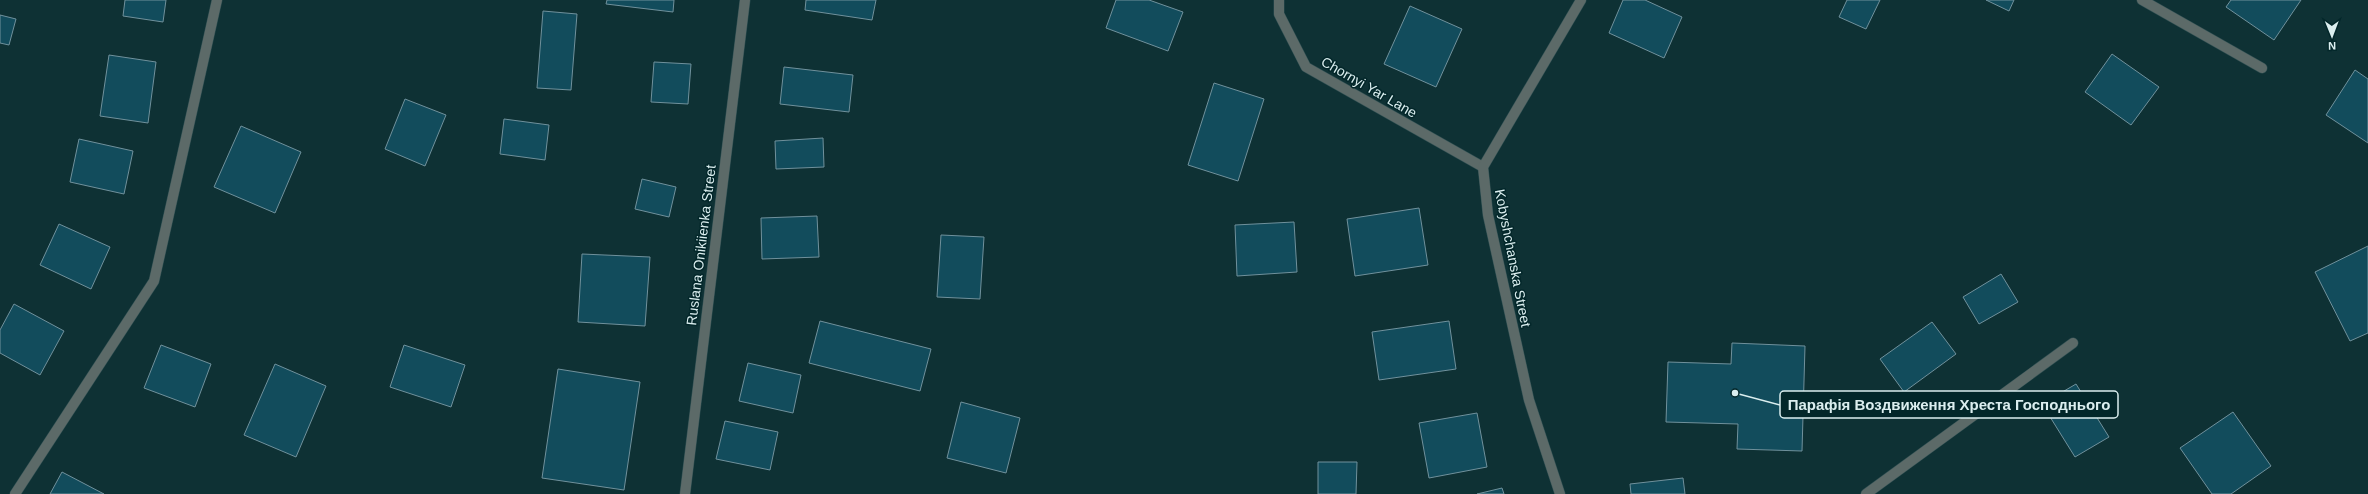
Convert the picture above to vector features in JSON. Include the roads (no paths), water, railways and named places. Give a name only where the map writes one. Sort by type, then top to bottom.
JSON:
[{"type":"street","points":[[15,494],[154,281],[218,0]]},
{"type":"street","name":"Ruslana Onikiienka Street","points":[[685,494],[745,0]]},
{"type":"street","name":"Chornyi Yar Lane","points":[[1279,0],[1279,14],[1306,67],[1483,167]]},
{"type":"street","points":[[1483,167],[1581,0]]},
{"type":"street","points":[[2142,0],[2262,68]]},
{"type":"street","name":"Kobyshchanska Street","points":[[1483,167],[1488,215],[1529,400],[1560,494]]},
{"type":"street","points":[[1866,494],[2073,343]]},
{"type":"place","name":"Парафія Воздвиження Хреста Господнього","points":[[1735,393]]}]
